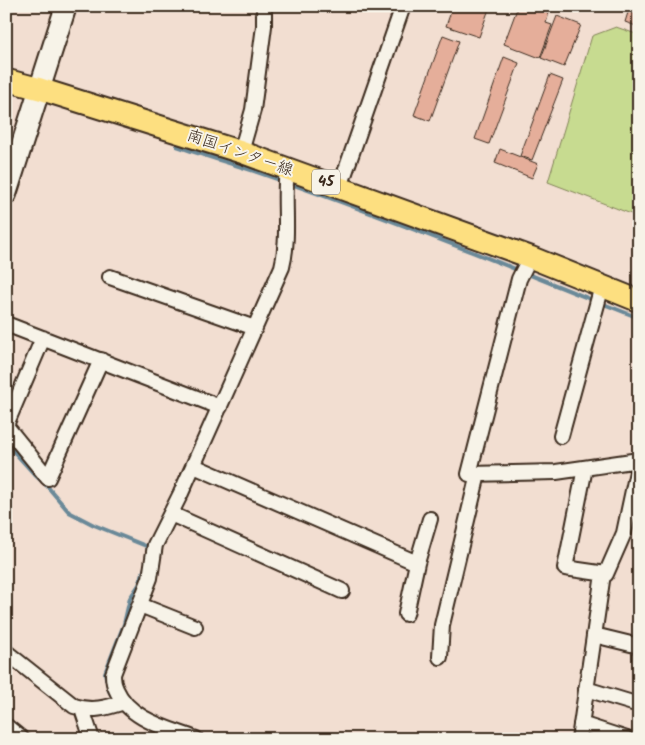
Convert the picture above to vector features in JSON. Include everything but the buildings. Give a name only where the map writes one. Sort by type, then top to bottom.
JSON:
[{"type":"main road","name":"南国インター線","points":[[6,80],[40,89],[287,168],[340,187],[524,268],[602,286],[639,301]]},
{"type":"street","points":[[6,194],[66,6]]},
{"type":"street","points":[[241,152],[253,110],[264,26],[264,6]]},
{"type":"street","points":[[340,187],[404,6]]},
{"type":"street","points":[[196,739],[147,720],[134,712],[115,689],[112,674],[150,578],[155,545],[194,466],[282,267],[285,253],[285,189],[287,168]]},
{"type":"street","points":[[524,268],[469,474],[556,472],[586,468],[639,461],[624,533],[606,574],[565,568],[586,468]]},
{"type":"street","points":[[110,278],[254,328]]},
{"type":"street","points":[[561,436],[602,286]]},
{"type":"street","points":[[6,324],[220,407]]},
{"type":"street","points":[[43,338],[6,425],[48,478],[101,360]]},
{"type":"street","points":[[194,466],[417,563]]},
{"type":"street","points":[[440,657],[442,626],[478,474]]},
{"type":"street","points":[[171,514],[342,591]]},
{"type":"street","points":[[406,614],[417,563],[430,519]]},
{"type":"street","points":[[579,739],[603,574]]},
{"type":"street","points":[[140,605],[195,627]]},
{"type":"street","points":[[594,634],[639,646]]},
{"type":"street","points":[[6,652],[74,706],[82,709],[101,710],[124,702]]},
{"type":"street","points":[[586,689],[639,705]]},
{"type":"street","points":[[82,709],[92,739]]},
{"type":"street","points":[[581,724],[627,739]]},
{"type":"street","points":[[6,726],[22,739]]},
{"type":"green space","points":[[616,27],[639,35],[639,217],[548,182],[592,36]]},
{"type":"waterway","points":[[177,146],[344,203],[595,301]]},
{"type":"waterway","points":[[601,303],[639,318]]},
{"type":"waterway","points":[[6,443],[69,512],[94,525],[146,546],[148,549],[147,553]]},
{"type":"waterway","points":[[115,701],[109,691],[105,673],[124,624],[130,598],[139,585],[145,567]]}]
